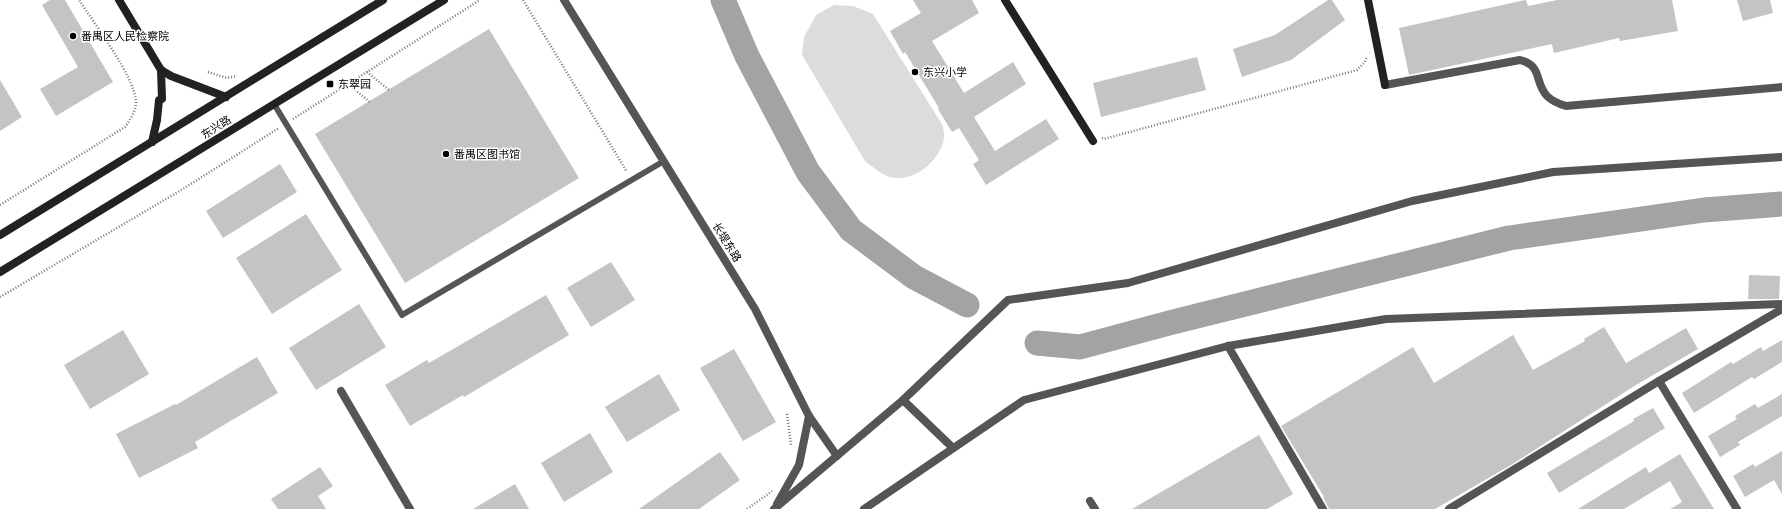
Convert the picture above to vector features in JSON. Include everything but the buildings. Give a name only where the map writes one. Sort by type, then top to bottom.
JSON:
[{"type":"main road","points":[[119,0],[161,70],[171,76],[226,97]]},
{"type":"main road","name":"东兴路","points":[[0,235],[383,0]]},
{"type":"main road","name":"东兴路","points":[[0,272],[444,0]]},
{"type":"main road","points":[[1005,0],[1096,139]]},
{"type":"main road","points":[[1368,0],[1385,85]]},
{"type":"main road","points":[[152,142],[157,120],[159,100],[162,99],[161,70]]},
{"type":"street","name":"长堤东路","points":[[564,0],[756,309],[809,416],[838,456]]},
{"type":"street","points":[[1385,85],[1520,60],[1529,62],[1537,71],[1546,96],[1555,102],[1566,106],[1782,87]]},
{"type":"street","points":[[774,509],[903,400],[1008,300],[1128,283],[1412,202],[1553,172],[1782,157]]},
{"type":"street","points":[[864,509],[1024,400],[1228,346],[1386,319],[1782,304]]},
{"type":"street","points":[[1449,509],[1659,381],[1782,309]]},
{"type":"street","points":[[1228,346],[1323,509]]},
{"type":"street","points":[[1659,381],[1737,509]]},
{"type":"street","points":[[341,391],[410,509]]},
{"type":"street","points":[[903,400],[953,448]]},
{"type":"street","points":[[774,509],[799,465],[809,416]]},
{"type":"street","points":[[1090,501],[1095,509]]},
{"type":"lane","points":[[274,104],[402,315],[664,161]]},
{"type":"path","points":[[0,206],[125,127],[133,114],[136,103],[131,81],[79,0]]},
{"type":"path","points":[[0,297],[182,189],[480,0]]},
{"type":"path","points":[[523,0],[632,180]]},
{"type":"path","points":[[1096,139],[1112,137],[1357,70],[1365,62],[1367,54]]},
{"type":"path","points":[[367,72],[389,90]]},
{"type":"path","points":[[348,84],[370,102]]},
{"type":"path","points":[[787,414],[792,448]]},
{"type":"path","points":[[746,509],[772,490],[776,485]]},
{"type":"shaded area","points":[[834,5],[853,6],[873,14],[943,126],[944,137],[937,155],[926,168],[911,176],[894,178],[886,176],[865,161],[802,55],[804,37],[816,15]]},
{"type":"waterway","points":[[723,0],[747,56],[808,172],[851,230],[914,277],[967,305]]},
{"type":"waterway","points":[[1037,343],[1080,347],[1169,323],[1509,238],[1704,210],[1782,204]]},
{"type":"place","name":"番禺区人民检察院","points":[[73,36]]},
{"type":"place","name":"东兴小学","points":[[915,72]]},
{"type":"place","name":"东翠园","points":[[330,84]]},
{"type":"place","name":"番禺区图书馆","points":[[446,154]]}]
